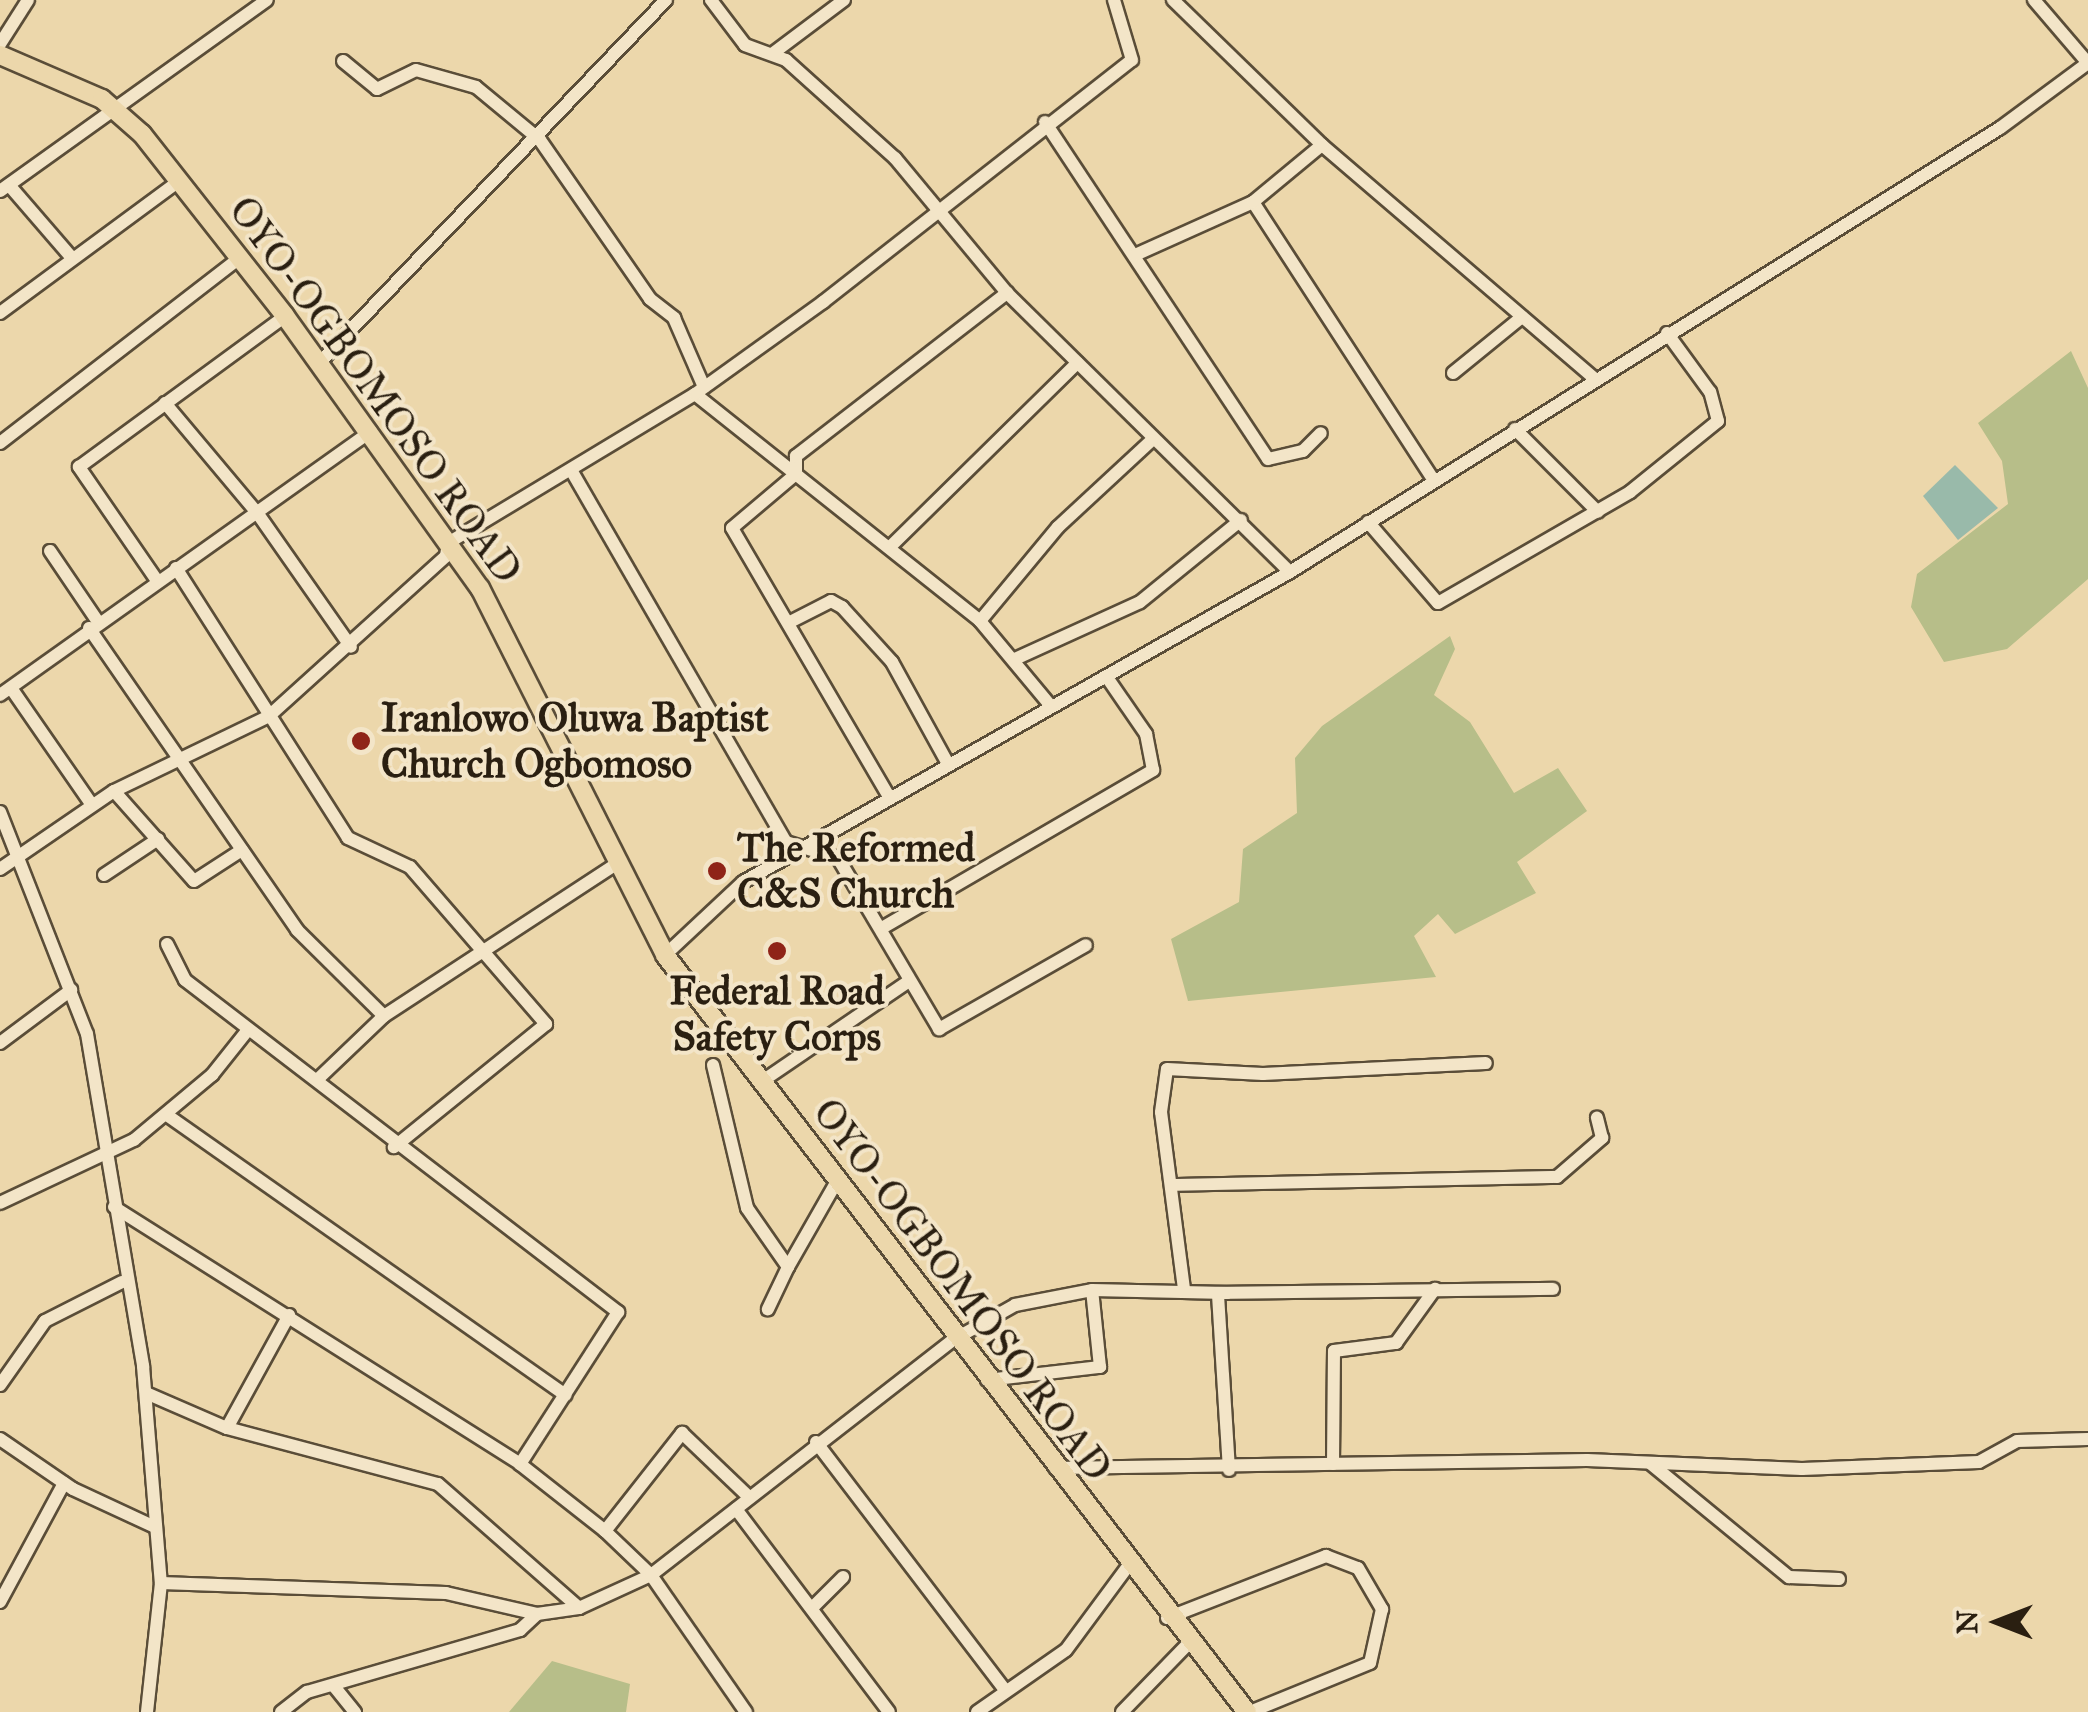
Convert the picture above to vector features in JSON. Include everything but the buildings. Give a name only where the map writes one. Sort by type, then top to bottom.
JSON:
[{"type":"highway","name":"OYO-OGBOMOSO ROAD","points":[[0,55],[64,78],[118,112],[285,316],[371,431],[495,616],[616,864],[666,955],[1187,1645],[1249,1712]]},
{"type":"street","points":[[0,44],[28,0]]},
{"type":"street","points":[[72,258],[5,188],[118,112],[267,0]]},
{"type":"street","points":[[318,363],[540,140],[666,0]]},
{"type":"street","points":[[711,0],[746,45],[772,54],[895,158],[932,209],[1007,293],[1151,440],[1241,520],[1290,572]]},
{"type":"street","points":[[772,54],[844,0]]},
{"type":"street","points":[[0,870],[15,855],[114,790],[269,716],[351,646],[446,556],[448,543],[699,390],[1132,60],[1114,0]]},
{"type":"street","points":[[1173,0],[1322,144],[1595,380]]},
{"type":"street","points":[[666,955],[742,882],[804,849],[888,795],[1290,572],[2088,63],[2034,0]]},
{"type":"street","points":[[343,61],[376,89],[416,70],[476,87],[540,140],[650,299],[674,318],[699,390],[796,474],[892,545],[980,621],[1015,658],[1050,705]]},
{"type":"street","points":[[1046,122],[1268,458],[1303,450],[1321,432]]},
{"type":"street","points":[[1135,255],[1253,202],[1322,144]]},
{"type":"street","points":[[0,313],[178,181]]},
{"type":"street","points":[[1253,202],[1434,481]]},
{"type":"street","points":[[0,443],[238,258]]},
{"type":"street","points":[[888,795],[732,528],[796,474],[796,456],[1007,293]]},
{"type":"street","points":[[158,582],[79,467],[285,316]]},
{"type":"street","points":[[1453,373],[1522,317]]},
{"type":"street","points":[[1368,522],[1438,604],[1598,512],[1718,421],[1710,392],[1667,333]]},
{"type":"street","points":[[892,545],[1077,363]]},
{"type":"street","points":[[164,403],[351,646]]},
{"type":"street","points":[[1515,429],[1598,512]]},
{"type":"street","points":[[92,805],[6,692],[94,625],[371,431]]},
{"type":"street","points":[[980,621],[1058,527],[1151,440]]},
{"type":"street","points":[[571,470],[786,842],[838,858],[945,1032],[1086,944]]},
{"type":"street","points":[[1015,658],[1140,602],[1241,520]]},
{"type":"street","points":[[50,551],[175,764],[242,850],[305,941],[384,1016]]},
{"type":"street","points":[[176,568],[348,838],[395,854],[471,946],[486,946]]},
{"type":"street","points":[[790,622],[831,601],[842,606],[892,662],[948,764]]},
{"type":"street","points":[[882,928],[1153,770],[1146,734],[1106,676]]},
{"type":"street","points":[[114,790],[199,882],[242,850]]},
{"type":"street","points":[[0,812],[71,990],[108,1149],[122,1282],[146,1393],[161,1583],[148,1712]]},
{"type":"street","points":[[104,875],[158,839]]},
{"type":"street","points":[[318,1079],[384,1016],[616,864]]},
{"type":"street","points":[[166,944],[184,980],[247,1031],[318,1079],[394,1147],[618,1312],[520,1464]]},
{"type":"street","points":[[394,1147],[544,1031],[486,946]]},
{"type":"street","points":[[761,1082],[910,980]]},
{"type":"street","points":[[0,1043],[71,990]]},
{"type":"street","points":[[0,1204],[168,1115],[247,1031]]},
{"type":"street","points":[[1184,1289],[1160,1112],[1168,1069],[1263,1074],[1486,1063]]},
{"type":"street","points":[[712,1064],[748,1208],[788,1267]]},
{"type":"street","points":[[168,1115],[566,1396]]},
{"type":"street","points":[[1171,1185],[1557,1177],[1602,1138],[1597,1118]]},
{"type":"street","points":[[768,1310],[836,1183]]},
{"type":"street","points":[[114,1207],[520,1464],[605,1531],[651,1574],[746,1712]]},
{"type":"street","points":[[0,1385],[46,1321],[122,1282]]},
{"type":"street","points":[[161,1583],[446,1593],[536,1614],[579,1608],[651,1574],[816,1442],[954,1340],[1014,1305],[1092,1290],[1184,1289],[1227,1293]]},
{"type":"street","points":[[1333,1464],[1334,1351],[1396,1343],[1435,1289]]},
{"type":"street","points":[[1229,1470],[1218,1293],[1553,1289]]},
{"type":"street","points":[[984,1380],[1100,1367],[1092,1290]]},
{"type":"street","points":[[227,1428],[288,1316]]},
{"type":"street","points":[[146,1393],[227,1428],[438,1484],[579,1608]]},
{"type":"street","points":[[605,1531],[682,1433],[750,1497]]},
{"type":"street","points":[[0,1439],[64,1483],[155,1527]]},
{"type":"street","points":[[1052,1468],[1229,1470],[1333,1464],[1979,1462],[2017,1441],[2088,1439]]},
{"type":"street","points":[[816,1442],[1006,1690]]},
{"type":"street","points":[[1650,1463],[1789,1577],[1838,1578]]},
{"type":"street","points":[[0,1602],[64,1483]]},
{"type":"street","points":[[736,1509],[888,1712]]},
{"type":"street","points":[[1168,1618],[1326,1556],[1358,1568],[1382,1609],[1370,1663],[1249,1712]]},
{"type":"street","points":[[977,1712],[1066,1650],[1129,1566]]},
{"type":"street","points":[[812,1608],[843,1577]]},
{"type":"street","points":[[280,1712],[333,1685],[503,1637],[536,1614]]},
{"type":"street","points":[[1122,1712],[1187,1645]]},
{"type":"street","points":[[333,1685],[355,1712]]},
{"type":"green space","points":[[2071,351],[2088,388],[2088,579],[2007,649],[1944,662],[1911,607],[1917,574],[2008,504],[2002,461],[1978,423]]},
{"type":"green space","points":[[1450,636],[1455,649],[1434,695],[1470,722],[1514,793],[1558,768],[1587,811],[1517,862],[1536,893],[1455,934],[1438,914],[1414,936],[1436,977],[1188,1001],[1171,939],[1239,902],[1243,849],[1297,813],[1295,758],[1322,726]]},
{"type":"green space","points":[[552,1661],[630,1684],[626,1712],[509,1712]]},
{"type":"shaded area","points":[[1955,465],[1998,508],[1958,540],[1923,496]]},
{"type":"place","name":"Iranlowo Oluwa Baptist Church Ogbomoso","points":[[361,741]]},
{"type":"place","name":"The Reformed C&S Church","points":[[717,871]]},
{"type":"place","name":"Federal Road Safety Corps","points":[[777,951]]}]
